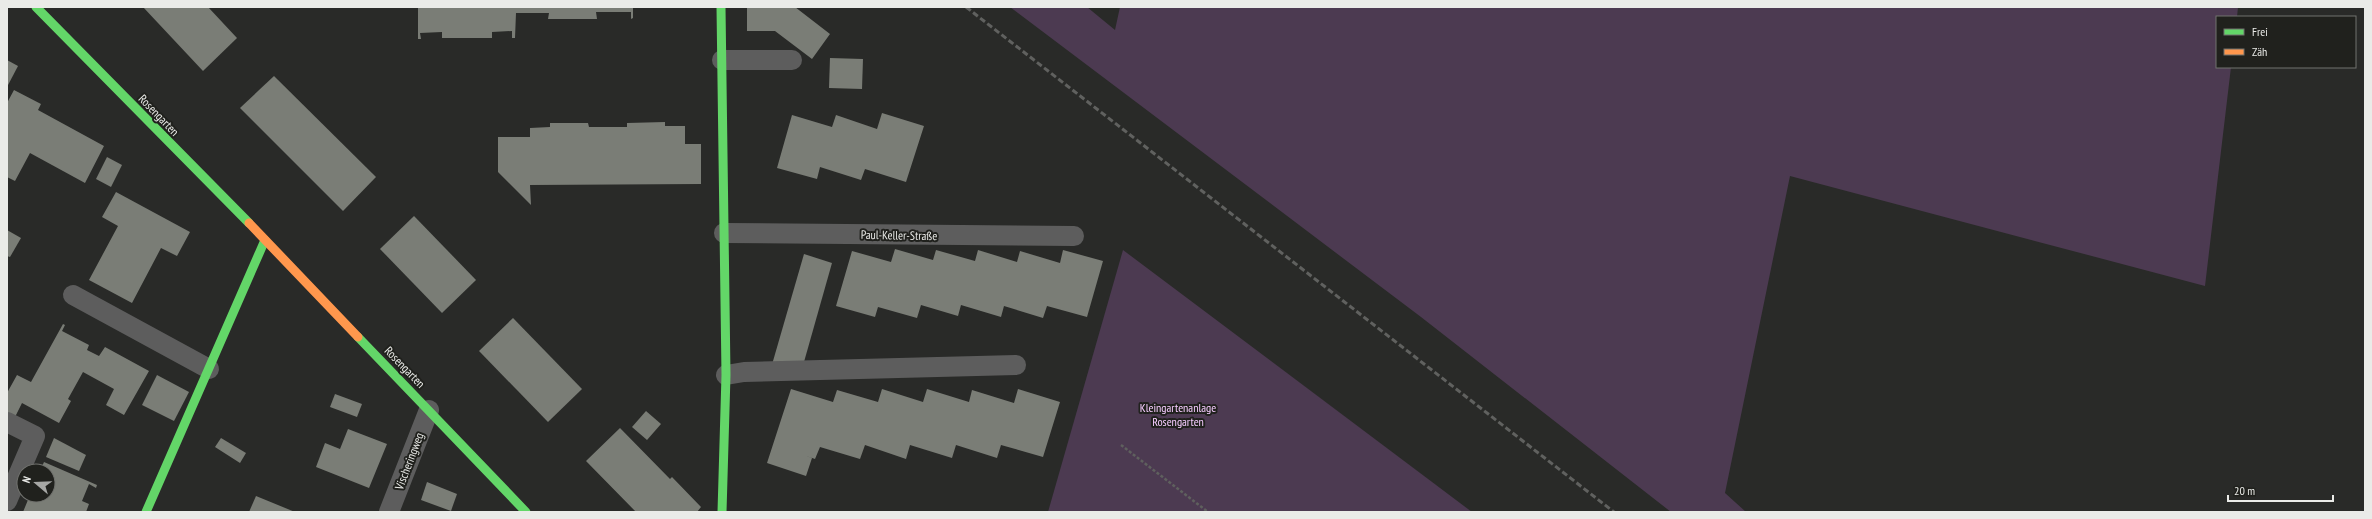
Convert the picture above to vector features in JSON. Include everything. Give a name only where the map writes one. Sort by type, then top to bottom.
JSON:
[{"type":"street","name":"Rosengarten","points":[[36,7],[265,240],[526,512]]},
{"type":"street","points":[[721,7],[726,375],[722,512]]},
{"type":"street","points":[[146,512],[265,240]]},
{"type":"lane","points":[[722,60],[792,60]]},
{"type":"lane","name":"Paul-Keller-Straße","points":[[724,233],[1074,236]]},
{"type":"lane","points":[[73,295],[209,369]]},
{"type":"lane","points":[[726,375],[744,372],[1016,365]]},
{"type":"lane","name":"Vischeringweg","points":[[389,512],[429,410]]},
{"type":"lane","points":[[7,422],[35,436],[7,501]]},
{"type":"path","points":[[1122,445],[1208,512]]},
{"type":"green space","points":[[1010,7],[1087,7],[1115,30],[1120,7],[2238,7],[2237,16],[2216,16],[2216,68],[2231,68],[2205,286],[1790,176],[1725,493],[1746,512],[1671,512],[1421,317]]},
{"type":"green space","name":"Kleingartenanlage Rosengarten","points":[[1123,250],[1472,512],[1048,512]]},
{"type":"building","points":[[143,7],[208,7],[237,38],[203,71]]},
{"type":"building","points":[[418,7],[633,7],[633,18],[631,19],[631,12],[596,12],[597,19],[548,19],[549,13],[516,13],[515,38],[512,38],[512,31],[492,32],[492,38],[442,38],[442,32],[420,33],[421,39],[418,39]]},
{"type":"building","points":[[747,7],[795,7],[830,34],[812,59],[775,31],[747,31]]},
{"type":"building","points":[[830,58],[863,59],[862,89],[829,88]]},
{"type":"building","points":[[7,60],[18,66],[7,87]]},
{"type":"building","points":[[274,76],[376,177],[343,211],[240,108]]},
{"type":"building","points":[[14,90],[41,104],[38,110],[104,146],[85,183],[30,153],[15,181],[7,177],[7,103]]},
{"type":"building","points":[[882,113],[924,126],[906,182],[865,169],[861,180],[820,167],[817,179],[777,168],[792,115],[832,127],[836,115],[877,129]]},
{"type":"building","points":[[665,122],[665,126],[685,126],[685,144],[701,144],[701,184],[530,185],[531,205],[498,172],[498,137],[530,137],[530,128],[550,127],[550,123],[588,123],[589,127],[627,127],[627,123]]},
{"type":"building","points":[[107,157],[122,165],[111,187],[96,179]]},
{"type":"building","points":[[116,192],[190,232],[177,256],[161,248],[132,303],[89,280],[118,226],[102,217]]},
{"type":"building","points":[[414,216],[476,280],[442,313],[380,249]]},
{"type":"building","points":[[7,230],[21,238],[10,257],[7,256]]},
{"type":"building","points":[[895,249],[933,260],[936,250],[975,261],[978,250],[1017,262],[1020,251],[1060,263],[1063,250],[1103,261],[1087,317],[1047,306],[1043,318],[1004,306],[1001,317],[961,305],[958,316],[921,305],[917,318],[878,307],[875,317],[836,306],[852,251],[891,262]]},
{"type":"building","points":[[804,254],[832,263],[802,369],[771,368]]},
{"type":"building","points":[[513,318],[582,389],[548,422],[479,351]]},
{"type":"building","points":[[63,324],[65,325],[62,331],[89,345],[87,350],[99,356],[105,347],[149,371],[124,415],[106,405],[114,389],[83,372],[68,399],[71,401],[59,423],[22,403],[15,417],[7,413],[7,393],[17,375],[31,382]]},
{"type":"building","points":[[157,375],[189,392],[174,421],[142,405]]},
{"type":"building","points":[[791,389],[833,402],[837,390],[878,402],[882,389],[923,402],[927,389],[969,402],[972,390],[1014,403],[1018,389],[1060,402],[1043,457],[1001,445],[997,458],[956,445],[952,458],[910,445],[906,459],[865,445],[860,459],[820,447],[815,459],[804,455],[812,458],[806,476],[767,463]]},
{"type":"building","points":[[335,394],[362,404],[357,417],[330,407]]},
{"type":"building","points":[[646,411],[661,424],[647,440],[632,427]]},
{"type":"building","points":[[620,428],[670,479],[672,477],[701,507],[697,512],[636,512],[586,461]]},
{"type":"building","points":[[348,429],[387,444],[369,488],[316,467],[325,443],[340,449]]},
{"type":"building","points":[[54,438],[86,455],[79,471],[46,457]]},
{"type":"building","points":[[221,438],[246,453],[240,463],[215,447]]},
{"type":"building","points":[[56,467],[97,485],[96,488],[89,484],[82,501],[89,504],[86,512],[23,512],[27,503],[56,503]]},
{"type":"building","points":[[427,482],[457,494],[451,511],[421,500]]},
{"type":"building","points":[[256,496],[295,512],[249,512]]},
{"type":"railway","points":[[966,7],[1614,512]]},
{"type":"traffic: fast","points":[[36,7],[249,223]]},
{"type":"traffic: fast","points":[[721,7],[726,375],[722,512]]},
{"type":"traffic: fast","points":[[146,512],[265,240]]},
{"type":"traffic: fast","points":[[358,337],[526,512]]},
{"type":"traffic: slow","points":[[249,223],[358,337]]}]
